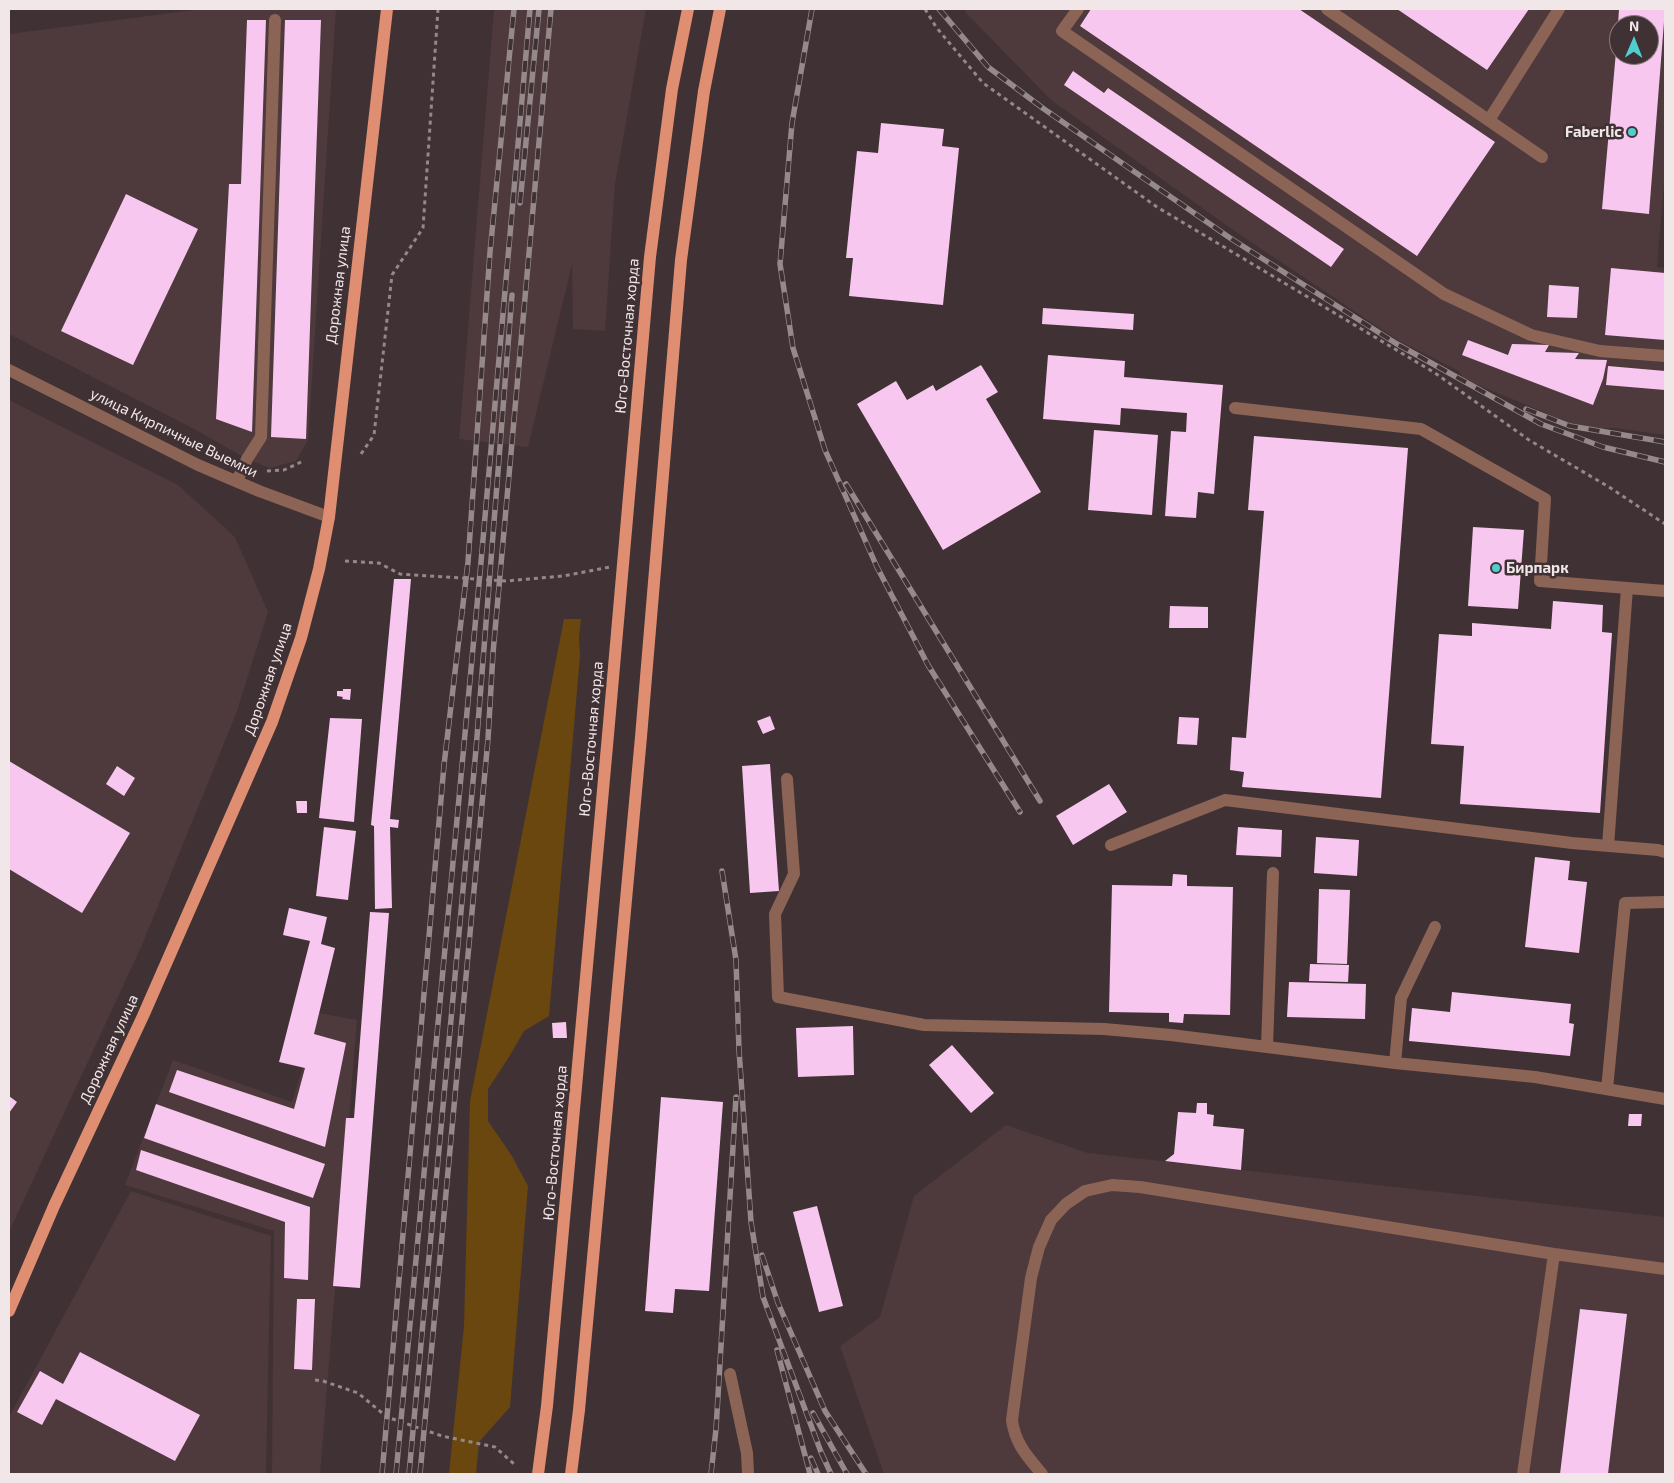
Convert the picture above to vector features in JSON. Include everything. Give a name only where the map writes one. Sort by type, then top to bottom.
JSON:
[{"type":"main road","name":"Дорожная улица","points":[[9,1311],[54,1206],[143,1016],[272,722],[301,638],[319,569],[329,517],[387,9]]},
{"type":"main road","name":"Юго-Восточная хорда","points":[[538,1474],[547,1406],[650,257],[672,89],[688,9]]},
{"type":"main road","points":[[571,1474],[579,1410],[641,737],[681,260],[704,91],[720,9]]},
{"type":"street","points":[[1078,9],[1062,31],[1444,294],[1531,334],[1600,351],[1665,356]]},
{"type":"street","points":[[1327,9],[1542,156]]},
{"type":"street","points":[[1489,120],[1559,9]]},
{"type":"street","points":[[237,481],[246,458],[261,437],[275,20]]},
{"type":"street","name":"улица Кирпичные Выемки","points":[[9,370],[198,465],[259,491],[329,517]]},
{"type":"street","points":[[1235,408],[1421,429],[1545,499],[1540,581],[1665,591]]},
{"type":"street","points":[[1608,846],[1626,588]]},
{"type":"street","points":[[787,779],[794,874],[776,914],[778,997],[924,1025],[1104,1029],[1535,1077],[1665,1099]]},
{"type":"street","points":[[1111,845],[1225,800],[1665,852]]},
{"type":"street","points":[[1267,1047],[1273,873]]},
{"type":"street","points":[[1607,1089],[1625,903],[1665,902]]},
{"type":"street","points":[[1395,1062],[1401,998],[1435,927]]},
{"type":"street","points":[[1042,1474],[1023,1452],[1014,1434],[1012,1420],[1031,1278],[1039,1247],[1051,1220],[1066,1204],[1085,1191],[1112,1186],[1140,1187],[1554,1254],[1665,1269]]},
{"type":"street","points":[[1523,1474],[1554,1254]]},
{"type":"street","points":[[730,1374],[747,1452],[748,1474]]},
{"type":"path","points":[[361,454],[374,435],[392,275],[423,228],[438,9]]},
{"type":"path","points":[[925,9],[936,27],[983,83],[1157,207],[1434,373],[1529,440],[1609,487],[1665,524]]},
{"type":"path","points":[[267,471],[284,470],[301,462]]},
{"type":"path","points":[[345,561],[379,563],[400,574],[506,581],[563,576],[623,565]]},
{"type":"path","points":[[315,1380],[358,1393],[387,1417],[442,1436],[495,1447],[514,1464]]},
{"type":"shaded area","points":[[202,9],[336,9],[308,440],[296,461],[270,468],[247,459],[194,429],[9,334],[9,34]]},
{"type":"shaded area","points":[[494,9],[646,9],[615,184],[605,331],[573,329],[572,264],[528,447],[459,439]]},
{"type":"shaded area","points":[[964,9],[1665,9],[1665,172],[1657,267],[1665,268],[1665,435],[1615,428],[1585,429],[1463,379],[1459,371],[1399,341],[1233,230],[1051,100]]},
{"type":"shaded area","points":[[9,400],[178,485],[235,537],[268,612],[236,714],[142,945],[9,1232]]},
{"type":"shaded area","points":[[564,619],[581,619],[579,637],[580,656],[549,1016],[524,1031],[488,1089],[488,1121],[512,1156],[528,1186],[510,1407],[479,1442],[476,1474],[449,1474],[464,1326],[470,1101]]},
{"type":"shaded area","points":[[319,1013],[357,1020],[320,1474],[272,1474],[274,1231],[125,1185],[173,1060],[292,1102]]},
{"type":"shaded area","points":[[1006,1125],[1088,1153],[1665,1217],[1665,1474],[884,1474],[840,1346],[880,1317],[914,1196]]},
{"type":"shaded area","points":[[131,1191],[271,1236],[266,1474],[9,1474],[9,1417]]},
{"type":"building","points":[[1091,9],[1299,9],[1495,142],[1417,256],[1080,26]]},
{"type":"building","points":[[1397,9],[1529,9],[1487,70]]},
{"type":"building","name":"Faberlic","points":[[1619,9],[1665,9],[1649,214],[1602,209],[1615,65],[1659,65],[1659,15],[1619,15]]},
{"type":"building","points":[[247,20],[266,20],[252,432],[216,419],[229,184],[241,184]]},
{"type":"building","points":[[285,20],[321,20],[306,439],[271,437]]},
{"type":"building","points":[[1073,71],[1104,93],[1108,88],[1344,249],[1331,267],[1064,85]]},
{"type":"building","points":[[881,123],[944,129],[942,146],[959,148],[943,305],[849,296],[853,258],[846,258],[857,151],[878,153]]},
{"type":"building","points":[[126,194],[198,229],[133,365],[61,331]]},
{"type":"building","points":[[1611,268],[1665,273],[1665,340],[1605,335]]},
{"type":"building","points":[[1549,285],[1579,287],[1577,318],[1547,317]]},
{"type":"building","points":[[1043,308],[1134,314],[1133,330],[1042,324]]},
{"type":"building","points":[[1468,340],[1508,355],[1512,344],[1549,345],[1545,352],[1579,353],[1575,359],[1607,360],[1603,379],[1593,405],[1462,355]]},
{"type":"building","points":[[1048,355],[1125,361],[1124,377],[1223,385],[1214,494],[1198,492],[1196,518],[1165,516],[1171,431],[1186,432],[1187,413],[1121,408],[1120,425],[1043,419]]},
{"type":"building","points":[[981,365],[998,392],[986,399],[1041,492],[943,550],[857,404],[896,381],[907,400],[933,385],[936,391]]},
{"type":"building","points":[[1608,366],[1665,371],[1665,390],[1606,385]]},
{"type":"building","points":[[1094,430],[1158,435],[1152,515],[1088,510]]},
{"type":"building","points":[[1254,436],[1408,448],[1381,798],[1242,787],[1244,772],[1230,770],[1232,737],[1246,738],[1264,511],[1248,510]]},
{"type":"building","name":"Бирпарк","points":[[1473,527],[1524,530],[1518,609],[1468,606]]},
{"type":"building","points":[[394,579],[411,579],[390,819],[399,820],[398,828],[390,827],[392,908],[375,909],[374,826],[371,825]]},
{"type":"building","points":[[1553,601],[1603,605],[1602,632],[1612,633],[1600,813],[1460,804],[1464,746],[1431,744],[1439,634],[1472,636],[1472,623],[1551,629]]},
{"type":"building","points":[[1170,606],[1208,607],[1208,628],[1169,628]]},
{"type":"building","points":[[343,689],[351,689],[350,700],[337,696],[337,691],[343,691]]},
{"type":"building","points":[[770,716],[775,729],[763,734],[757,721]]},
{"type":"building","points":[[1179,717],[1199,718],[1197,745],[1177,744]]},
{"type":"building","points":[[330,718],[362,719],[354,822],[319,818]]},
{"type":"building","points":[[9,761],[130,833],[82,913],[9,869]]},
{"type":"building","points":[[770,764],[779,891],[750,893],[742,766]]},
{"type":"building","points":[[117,766],[135,778],[124,796],[106,784]]},
{"type":"building","points":[[1109,784],[1127,812],[1073,845],[1056,816]]},
{"type":"building","points":[[296,801],[307,801],[307,813],[297,813]]},
{"type":"building","points":[[324,827],[356,831],[348,900],[316,896]]},
{"type":"building","points":[[1238,827],[1282,830],[1281,857],[1236,855]]},
{"type":"building","points":[[1316,837],[1359,840],[1357,876],[1314,873]]},
{"type":"building","points":[[1535,857],[1570,861],[1568,880],[1587,882],[1579,953],[1525,947]]},
{"type":"building","points":[[1173,874],[1187,875],[1187,886],[1233,887],[1230,1015],[1184,1014],[1183,1023],[1169,1022],[1169,1013],[1109,1012],[1112,885],[1172,886]]},
{"type":"building","points":[[1319,889],[1350,890],[1347,964],[1317,963]]},
{"type":"building","points":[[289,908],[327,917],[321,944],[335,948],[314,1034],[346,1043],[325,1147],[169,1092],[177,1070],[294,1109],[305,1068],[279,1062],[310,941],[283,935]]},
{"type":"building","points":[[370,912],[389,913],[360,1288],[333,1286],[346,1118],[354,1118]]},
{"type":"building","points":[[1310,964],[1349,965],[1348,982],[1309,981]]},
{"type":"building","points":[[1289,982],[1366,984],[1365,1019],[1287,1017]]},
{"type":"building","points":[[1452,992],[1571,1004],[1569,1023],[1574,1024],[1570,1056],[1409,1041],[1412,1008],[1450,1012]]},
{"type":"building","points":[[566,1022],[567,1038],[553,1038],[552,1023]]},
{"type":"building","points":[[853,1026],[854,1075],[798,1077],[796,1028]]},
{"type":"building","points":[[952,1045],[994,1093],[971,1113],[929,1065]]},
{"type":"building","points":[[9,1096],[17,1102],[9,1113]]},
{"type":"building","points":[[661,1097],[723,1102],[709,1291],[675,1289],[673,1313],[645,1311]]},
{"type":"building","points":[[1197,1103],[1207,1103],[1207,1114],[1214,1115],[1213,1126],[1244,1129],[1241,1170],[1165,1161],[1174,1154],[1178,1112],[1196,1113]]},
{"type":"building","points":[[156,1104],[325,1164],[313,1198],[144,1138]]},
{"type":"building","points":[[1629,1114],[1642,1114],[1641,1126],[1628,1126]]},
{"type":"building","points":[[141,1150],[310,1207],[308,1280],[284,1278],[285,1222],[136,1170]]},
{"type":"building","points":[[817,1206],[843,1306],[819,1312],[793,1212]]},
{"type":"building","points":[[297,1299],[315,1299],[312,1370],[294,1369]]},
{"type":"building","points":[[1580,1309],[1627,1314],[1608,1474],[1560,1474]]},
{"type":"building","points":[[80,1352],[200,1415],[175,1461],[56,1399],[42,1425],[17,1412],[40,1371],[63,1384]]},
{"type":"railway","points":[[382,1474],[444,765],[468,562],[490,252],[514,9]]},
{"type":"railway","points":[[396,1474],[481,562],[530,9]]},
{"type":"railway","points":[[520,203],[539,9]]},
{"type":"railway","points":[[420,1474],[488,739],[493,653],[551,9]]},
{"type":"railway","points":[[812,9],[792,123],[780,264],[793,348],[825,450],[877,567],[928,665],[1020,812]]},
{"type":"railway","points":[[939,9],[988,67],[1044,109],[1230,238],[1397,344],[1541,424],[1603,447],[1665,462]]},
{"type":"railway","points":[[409,1474],[476,749],[512,295]]},
{"type":"railway","points":[[1526,409],[1570,426],[1665,442]]},
{"type":"railway","points":[[846,484],[1040,801]]},
{"type":"railway","points":[[722,871],[736,960],[739,1050],[751,1222],[763,1297],[831,1474]]},
{"type":"railway","points":[[711,1474],[716,1429],[736,1097]]},
{"type":"railway","points":[[762,1255],[778,1303],[825,1411],[866,1474]]},
{"type":"railway","points":[[777,1350],[810,1474]]},
{"type":"railway","points":[[813,1413],[847,1474]]},
{"type":"railway","points":[[811,1458],[818,1474]]},
{"type":"place","name":"Faberlic","points":[[1632,132]]},
{"type":"place","name":"Бирпарк","points":[[1496,568]]}]
